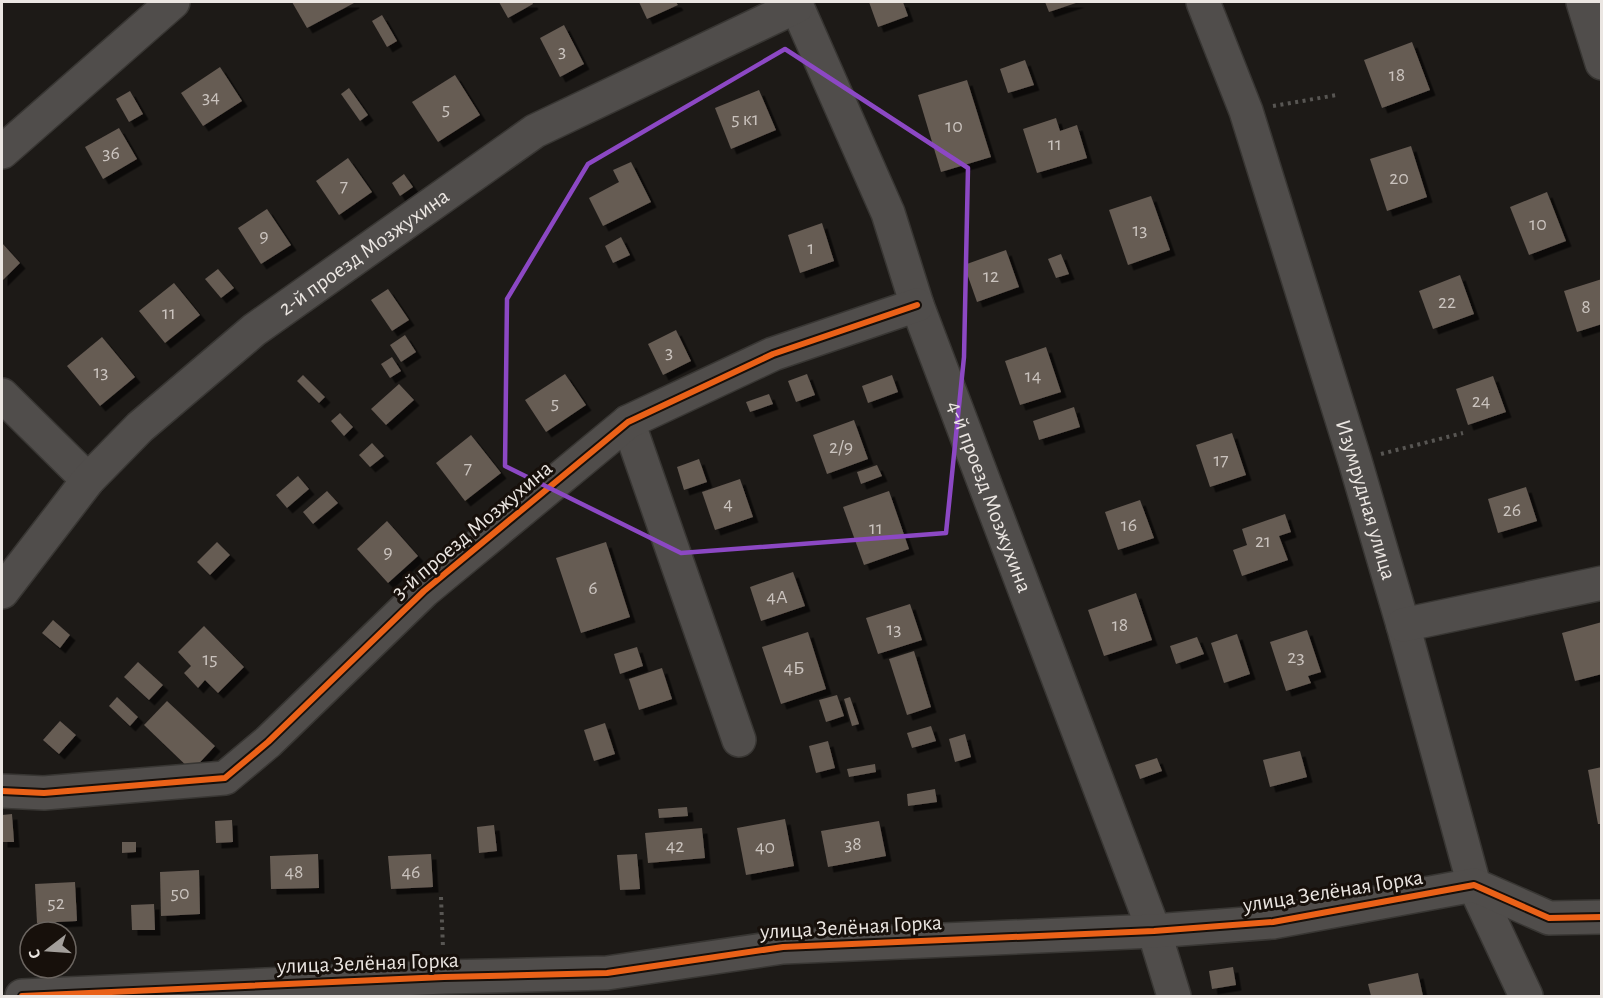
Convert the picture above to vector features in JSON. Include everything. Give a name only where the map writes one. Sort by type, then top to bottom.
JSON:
[{"type":"street","points":[[2,152],[174,2]]},
{"type":"street","name":"Изумрудная улица","points":[[1203,2],[1246,111],[1355,460],[1474,885],[1527,996]]},
{"type":"street","points":[[1583,2],[1602,63]]},
{"type":"street","name":"4-й проезд Мозжухина","points":[[796,4],[888,213],[917,305],[1154,931],[1174,996]]},
{"type":"street","name":"2-й проезд Мозжухина","points":[[2,592],[88,480],[140,427],[254,330],[535,130],[796,4]]},
{"type":"street","name":"3-й проезд Мозжухина","points":[[2,791],[44,793],[225,778],[268,742],[424,591],[628,422],[772,354],[917,305]]},
{"type":"street","points":[[2,395],[88,480]]},
{"type":"street","points":[[628,422],[739,740]]},
{"type":"street","points":[[1403,625],[1602,584]]},
{"type":"street","points":[[1474,885],[1550,918],[1602,917]]},
{"type":"street","name":"улица Зелёная Горка","points":[[22,996],[444,977],[607,973],[783,947],[1154,931],[1273,922],[1474,885]]},
{"type":"path","points":[[1246,111],[1337,95]]},
{"type":"path","points":[[1355,460],[1462,433]]},
{"type":"path","points":[[441,897],[444,977]]},
{"type":"highlighted area","points":[[785,49],[968,168],[964,357],[946,533],[681,553],[505,466],[507,299],[588,164]]},
{"type":"building","points":[[292,2],[354,2],[354,3],[307,28]]},
{"type":"building","points":[[499,2],[532,2],[533,4],[508,18]]},
{"type":"building","points":[[639,2],[676,2],[678,5],[647,19]]},
{"type":"building","points":[[869,2],[903,2],[908,16],[878,27]]},
{"type":"building","points":[[1045,2],[1079,2],[1049,12]]},
{"type":"building","points":[[382,15],[397,41],[387,47],[372,21]]},
{"type":"building","points":[[564,25],[584,64],[560,77],[540,38]]},
{"type":"building","points":[[1412,42],[1430,90],[1382,108],[1364,60]]},
{"type":"building","points":[[1025,60],[1034,85],[1008,93],[1000,69]]},
{"type":"building","points":[[220,67],[242,101],[203,126],[181,93]]},
{"type":"building","points":[[455,75],[480,115],[438,142],[412,102]]},
{"type":"building","points":[[967,80],[991,157],[941,172],[918,95]]},
{"type":"building","points":[[349,88],[368,115],[360,121],[341,94]]},
{"type":"building","points":[[759,90],[776,130],[731,149],[715,108]]},
{"type":"building","points":[[130,91],[143,114],[129,122],[116,99]]},
{"type":"building","points":[[1056,118],[1060,131],[1077,125],[1087,158],[1037,173],[1023,129]]},
{"type":"building","points":[[119,128],[137,159],[103,179],[85,147]]},
{"type":"building","points":[[1411,146],[1427,197],[1387,211],[1370,159]]},
{"type":"building","points":[[348,158],[372,192],[339,215],[316,181]]},
{"type":"building","points":[[631,162],[651,202],[603,226],[589,198],[619,182],[613,170]]},
{"type":"building","points":[[404,174],[413,187],[400,196],[392,183]]},
{"type":"building","points":[[1547,192],[1566,241],[1529,255],[1510,207]]},
{"type":"building","points":[[1151,196],[1170,250],[1128,265],[1109,210]]},
{"type":"building","points":[[267,209],[291,245],[261,264],[238,228]]},
{"type":"building","points":[[822,223],[834,261],[800,273],[788,235]]},
{"type":"building","points":[[621,237],[630,255],[613,263],[605,246]]},
{"type":"building","points":[[2,243],[20,263],[2,281]]},
{"type":"building","points":[[1006,250],[1019,287],[977,302],[964,265]]},
{"type":"building","points":[[1061,254],[1069,274],[1056,278],[1048,259]]},
{"type":"building","points":[[218,269],[234,288],[221,298],[205,279]]},
{"type":"building","points":[[1460,275],[1474,314],[1433,329],[1419,291]]},
{"type":"building","points":[[1602,279],[1602,324],[1577,332],[1564,291]]},
{"type":"building","points":[[174,283],[200,315],[165,343],[139,311]]},
{"type":"building","points":[[388,289],[409,320],[392,331],[371,300]]},
{"type":"building","points":[[676,330],[691,361],[663,375],[648,344]]},
{"type":"building","points":[[405,335],[416,352],[401,362],[390,345]]},
{"type":"building","points":[[102,337],[135,377],[100,406],[67,366]]},
{"type":"building","points":[[1046,347],[1061,392],[1020,405],[1005,361]]},
{"type":"building","points":[[392,357],[401,371],[390,378],[381,364]]},
{"type":"building","points":[[565,374],[586,405],[546,432],[525,400]]},
{"type":"building","points":[[807,374],[815,395],[796,402],[788,381]]},
{"type":"building","points":[[303,375],[325,397],[319,403],[297,381]]},
{"type":"building","points":[[892,375],[898,392],[868,403],[862,386]]},
{"type":"building","points":[[1493,376],[1506,412],[1468,425],[1456,389]]},
{"type":"building","points":[[399,384],[414,400],[386,425],[371,409]]},
{"type":"building","points":[[769,394],[773,404],[750,412],[746,402]]},
{"type":"building","points":[[1074,407],[1080,427],[1039,440],[1033,421]]},
{"type":"building","points":[[340,413],[353,427],[344,436],[331,421]]},
{"type":"building","points":[[854,420],[868,459],[827,474],[813,435]]},
{"type":"building","points":[[1232,433],[1246,475],[1210,487],[1196,445]]},
{"type":"building","points":[[471,435],[501,473],[465,501],[436,463]]},
{"type":"building","points":[[372,443],[384,456],[370,467],[359,455]]},
{"type":"building","points":[[699,459],[707,482],[684,490],[677,467]]},
{"type":"building","points":[[877,465],[882,476],[861,484],[857,472]]},
{"type":"building","points":[[298,476],[309,489],[287,508],[276,495]]},
{"type":"building","points":[[740,479],[753,517],[715,530],[702,492]]},
{"type":"building","points":[[1526,487],[1537,521],[1498,533],[1488,499]]},
{"type":"building","points":[[327,491],[338,503],[313,524],[303,512]]},
{"type":"building","points":[[889,491],[909,549],[864,565],[843,507]]},
{"type":"building","points":[[1140,500],[1154,538],[1118,550],[1105,512]]},
{"type":"building","points":[[1285,514],[1291,532],[1279,536],[1288,560],[1242,576],[1233,550],[1247,545],[1242,529]]},
{"type":"building","points":[[387,521],[418,556],[388,583],[357,549]]},
{"type":"building","points":[[217,542],[230,555],[210,575],[197,562]]},
{"type":"building","points":[[606,542],[630,617],[581,633],[556,558]]},
{"type":"building","points":[[793,572],[805,606],[761,621],[750,587]]},
{"type":"building","points":[[1136,593],[1152,640],[1104,656],[1088,610]]},
{"type":"building","points":[[910,604],[922,640],[878,654],[866,618]]},
{"type":"building","points":[[53,620],[70,635],[60,648],[42,633]]},
{"type":"building","points":[[1602,622],[1602,674],[1575,681],[1562,633]]},
{"type":"building","points":[[204,626],[244,667],[218,693],[205,680],[198,688],[184,673],[191,666],[178,652]]},
{"type":"building","points":[[1307,630],[1321,672],[1308,676],[1311,683],[1286,691],[1270,642]]},
{"type":"building","points":[[808,632],[826,689],[781,704],[762,647]]},
{"type":"building","points":[[1237,634],[1250,674],[1224,683],[1211,643]]},
{"type":"building","points":[[1197,637],[1204,654],[1176,664],[1170,646]]},
{"type":"building","points":[[637,647],[643,666],[620,674],[614,654]]},
{"type":"building","points":[[914,651],[931,707],[907,715],[889,659]]},
{"type":"building","points":[[138,662],[163,685],[149,700],[124,677]]},
{"type":"building","points":[[662,668],[672,699],[639,710],[629,679]]},
{"type":"building","points":[[837,695],[844,716],[826,722],[819,700]]},
{"type":"building","points":[[117,697],[138,717],[130,726],[109,706]]},
{"type":"building","points":[[850,697],[859,724],[852,726],[844,699]]},
{"type":"building","points":[[167,701],[215,746],[192,771],[144,725]]},
{"type":"building","points":[[60,721],[76,735],[59,754],[43,740]]},
{"type":"building","points":[[605,723],[615,754],[594,761],[584,730]]},
{"type":"building","points":[[931,726],[936,741],[912,748],[907,733]]},
{"type":"building","points":[[965,734],[971,757],[955,762],[949,739]]},
{"type":"building","points":[[828,741],[835,768],[816,773],[809,746]]},
{"type":"building","points":[[1300,751],[1307,777],[1270,787],[1263,760]]},
{"type":"building","points":[[1157,758],[1162,771],[1140,779],[1135,765]]},
{"type":"building","points":[[875,764],[876,772],[849,777],[847,769]]},
{"type":"building","points":[[1602,767],[1602,824],[1598,824],[1588,770]]},
{"type":"building","points":[[935,789],[937,802],[908,806],[907,794]]},
{"type":"building","points":[[687,807],[688,816],[659,818],[658,809]]},
{"type":"building","points":[[12,814],[14,842],[2,842],[2,815]]},
{"type":"building","points":[[785,819],[794,866],[746,875],[737,828]]},
{"type":"building","points":[[232,820],[233,842],[216,843],[215,821]]},
{"type":"building","points":[[879,821],[886,856],[828,867],[821,831]]},
{"type":"building","points":[[494,825],[497,851],[479,853],[477,827]]},
{"type":"building","points":[[702,828],[705,858],[648,863],[645,833]]},
{"type":"building","points":[[122,842],[136,842],[136,852],[122,853]]},
{"type":"building","points":[[318,854],[319,888],[271,889],[270,856]]},
{"type":"building","points":[[431,854],[433,887],[391,889],[388,856]]},
{"type":"building","points":[[637,854],[640,889],[620,890],[617,855]]},
{"type":"building","points":[[199,870],[200,914],[161,916],[160,872]]},
{"type":"building","points":[[75,882],[77,920],[37,920],[35,884]]},
{"type":"building","points":[[154,904],[155,930],[132,930],[131,905]]},
{"type":"building","points":[[1233,967],[1236,985],[1212,989],[1209,971]]},
{"type":"building","points":[[1418,973],[1423,996],[1371,996],[1368,984]]},
{"type":"cycle path","points":[[2,791],[44,793],[225,778],[268,742],[424,591],[628,422],[773,354],[917,305]]},
{"type":"cycle path","points":[[22,996],[444,977],[607,973],[783,947],[1154,931],[1273,922],[1474,885],[1549,918],[1602,917]]}]
